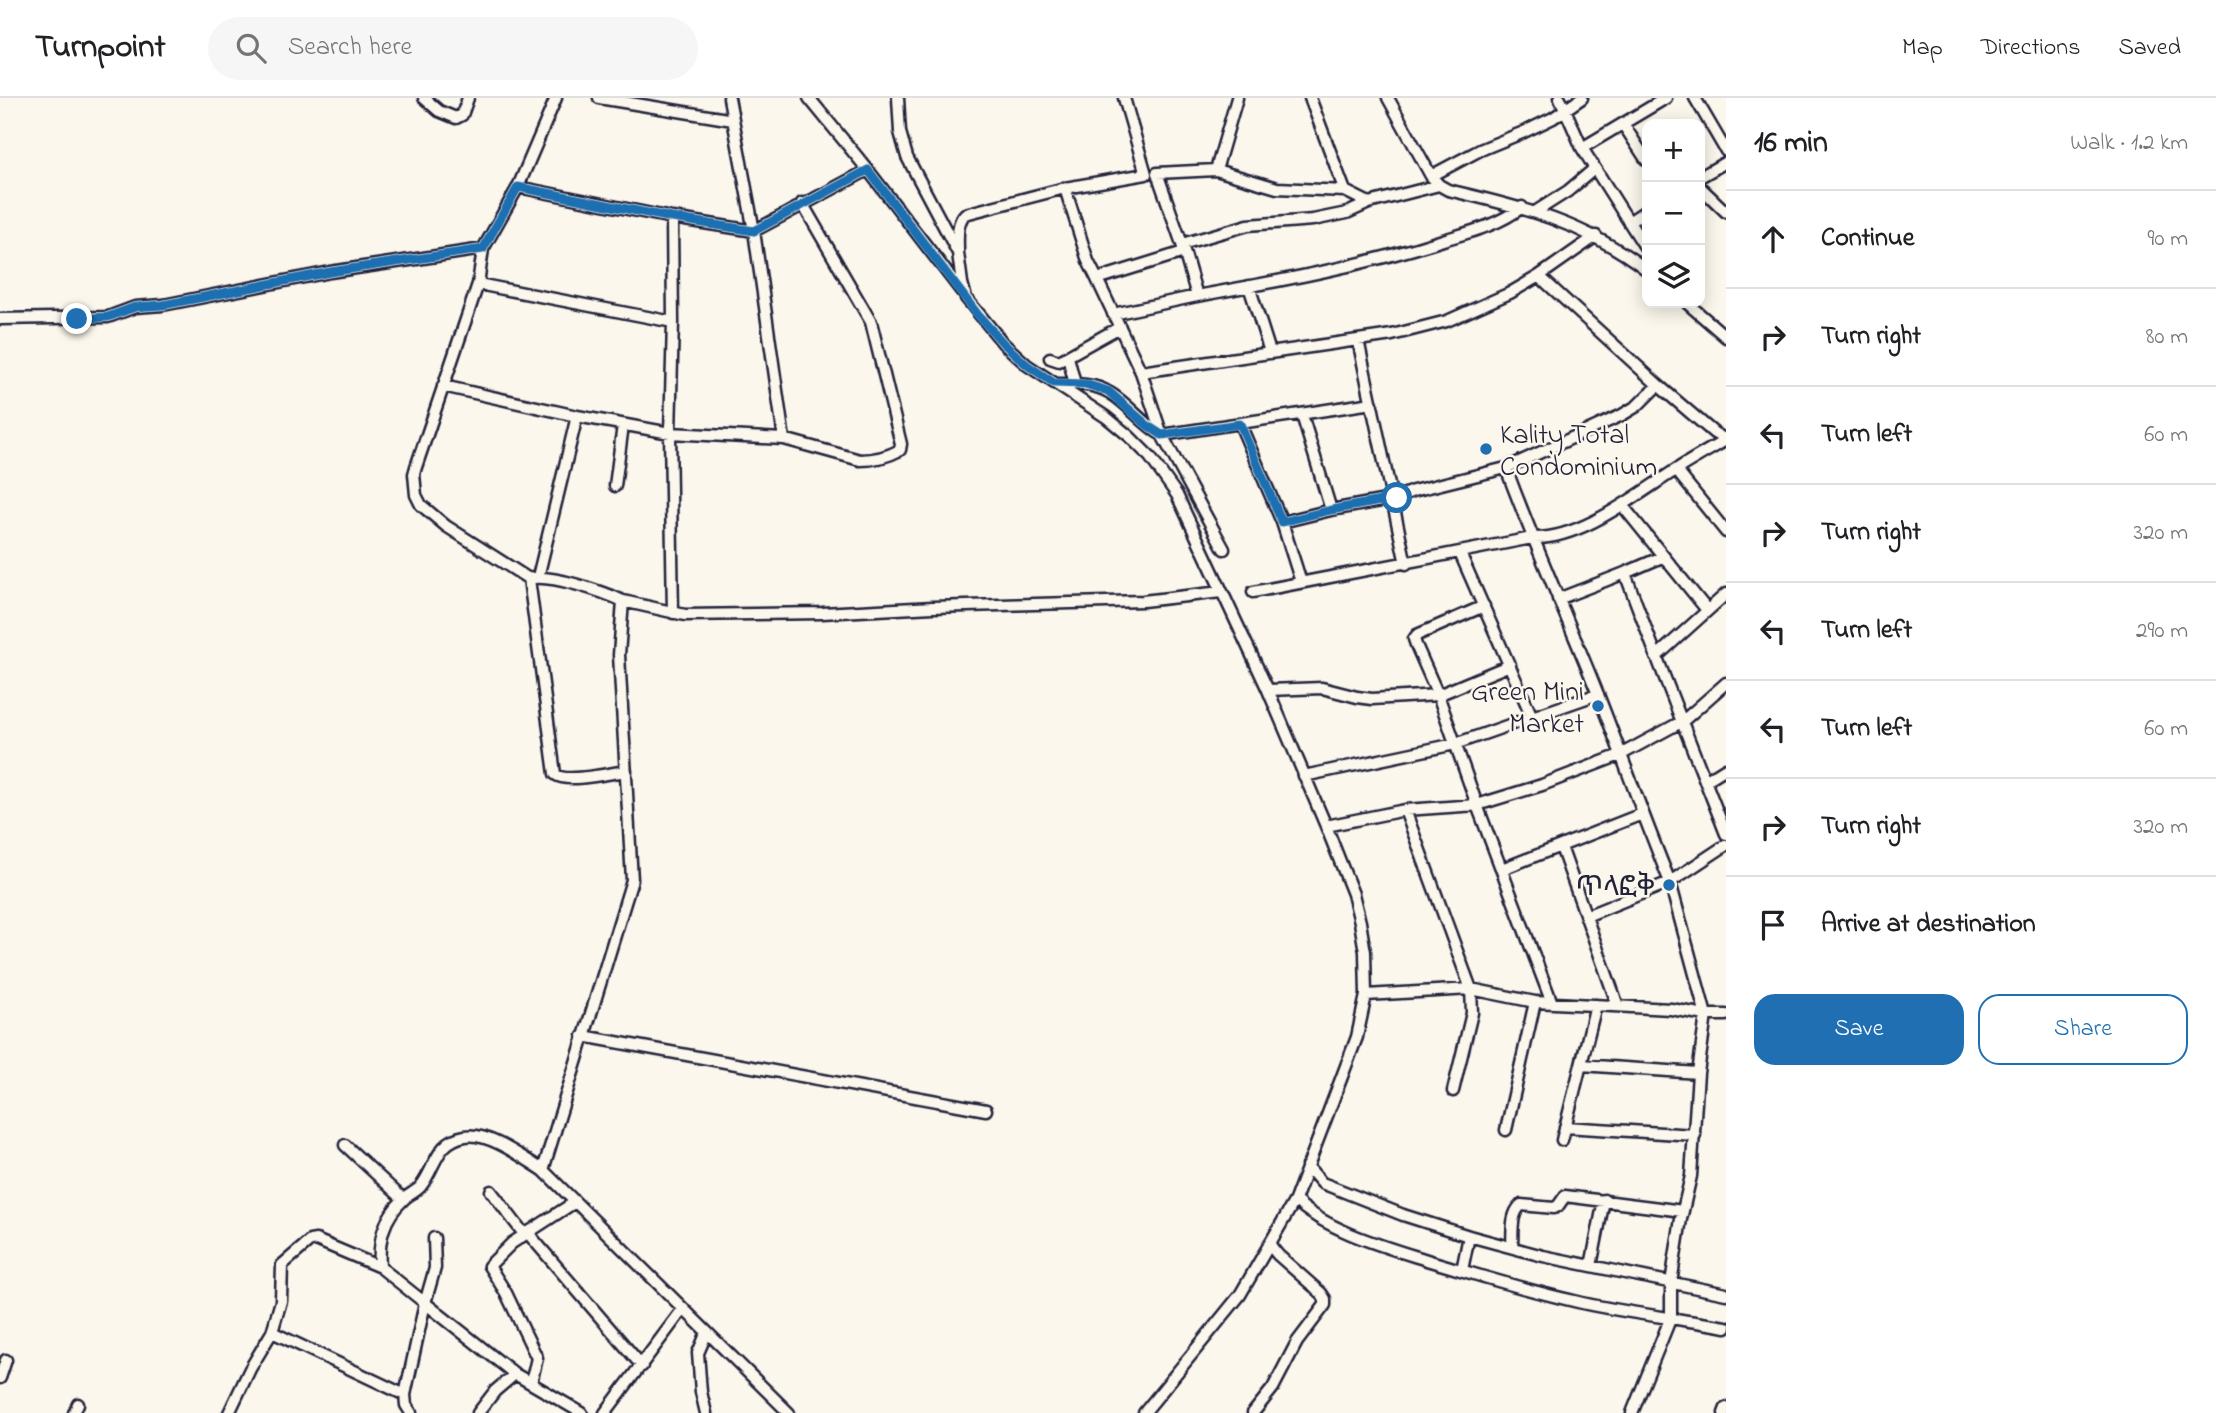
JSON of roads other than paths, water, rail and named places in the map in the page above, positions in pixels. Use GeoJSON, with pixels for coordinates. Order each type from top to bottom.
{"type":"FeatureCollection","features":[{"type":"Feature","properties":{"kind":"street"},"geometry":{"type":"LineString","coordinates":[[424,98],[439,111],[456,118],[462,115],[468,98]]}},
{"type":"Feature","properties":{"kind":"street"},"geometry":{"type":"LineString","coordinates":[[556,98],[518,187],[483,249],[478,284],[415,474],[416,495],[421,505],[446,526],[533,578],[604,592],[623,601],[685,615],[822,613],[1143,601],[1221,592]]}},
{"type":"Feature","properties":{"kind":"street"},"geometry":{"type":"LineString","coordinates":[[599,98],[733,120]]}},
{"type":"Feature","properties":{"kind":"street"},"geometry":{"type":"LineString","coordinates":[[729,98],[754,231],[784,439]]}},
{"type":"Feature","properties":{"kind":"street"},"geometry":{"type":"LineString","coordinates":[[809,98],[1003,343],[1027,365],[1106,417],[1136,443],[1164,475],[1192,525],[1268,690],[1353,894],[1365,952],[1366,995],[1357,1037],[1296,1200],[1240,1295],[1144,1413]]}},
{"type":"Feature","properties":{"kind":"street"},"geometry":{"type":"LineString","coordinates":[[898,98],[900,132],[908,157],[958,253]]}},
{"type":"Feature","properties":{"kind":"street"},"geometry":{"type":"LineString","coordinates":[[1124,98],[1183,248],[1197,296]]}},
{"type":"Feature","properties":{"kind":"street"},"geometry":{"type":"LineString","coordinates":[[1216,170],[1237,98]]}},
{"type":"Feature","properties":{"kind":"street"},"geometry":{"type":"LineString","coordinates":[[1310,98],[1345,191]]}},
{"type":"Feature","properties":{"kind":"street"},"geometry":{"type":"LineString","coordinates":[[1388,98],[1431,176],[1439,185],[1448,190],[1522,207],[1596,236],[1642,267]]}},
{"type":"Feature","properties":{"kind":"street"},"geometry":{"type":"LineString","coordinates":[[1560,98],[1582,148],[1644,245]]}},
{"type":"Feature","properties":{"kind":"street"},"geometry":{"type":"LineString","coordinates":[[1431,176],[1480,150],[1553,118],[1582,98]]}},
{"type":"Feature","properties":{"kind":"street"},"geometry":{"type":"LineString","coordinates":[[1582,148],[1666,98]]}},
{"type":"Feature","properties":{"kind":"street"},"geometry":{"type":"LineString","coordinates":[[1695,98],[1726,151]]}},
{"type":"Feature","properties":{"kind":"street"},"geometry":{"type":"LineString","coordinates":[[1623,124],[1642,153]]}},
{"type":"Feature","properties":{"kind":"street"},"geometry":{"type":"LineString","coordinates":[[1705,174],[1726,162]]}},
{"type":"Feature","properties":{"kind":"street"},"geometry":{"type":"LineString","coordinates":[[1535,212],[1568,191],[1594,169]]}},
{"type":"Feature","properties":{"kind":"street"},"geometry":{"type":"LineString","coordinates":[[518,187],[672,218],[754,231],[868,170]]}},
{"type":"Feature","properties":{"kind":"street"},"geometry":{"type":"LineString","coordinates":[[966,298],[958,253],[961,218],[965,214],[1065,188],[1152,174],[1216,170],[1277,188],[1345,191],[1369,202]]}},
{"type":"Feature","properties":{"kind":"street"},"geometry":{"type":"LineString","coordinates":[[1097,279],[1248,225],[1313,220],[1347,213],[1369,202],[1439,185]]}},
{"type":"Feature","properties":{"kind":"street"},"geometry":{"type":"LineString","coordinates":[[1065,188],[1088,261],[1141,372],[1162,435],[1224,549]]}},
{"type":"Feature","properties":{"kind":"street"},"geometry":{"type":"LineString","coordinates":[[1705,192],[1726,212]]}},
{"type":"Feature","properties":{"kind":"street"},"geometry":{"type":"LineString","coordinates":[[443,386],[670,433],[784,439],[860,460],[871,460],[900,450],[901,444],[871,322],[802,204]]}},
{"type":"Feature","properties":{"kind":"street"},"geometry":{"type":"LineString","coordinates":[[1113,314],[1312,275],[1398,255],[1499,221],[1522,207]]}},
{"type":"Feature","properties":{"kind":"street"},"geometry":{"type":"LineString","coordinates":[[1629,222],[1642,213]]}},
{"type":"Feature","properties":{"kind":"street"},"geometry":{"type":"LineString","coordinates":[[672,218],[670,433],[673,613]]}},
{"type":"Feature","properties":{"kind":"street"},"geometry":{"type":"LineString","coordinates":[[1141,372],[1392,335],[1447,321],[1480,308],[1539,276],[1596,236]]}},
{"type":"Feature","properties":{"kind":"street"},"geometry":{"type":"LineString","coordinates":[[0,319],[108,317],[135,307],[163,305],[330,272],[483,249]]}},
{"type":"Feature","properties":{"kind":"street"},"geometry":{"type":"LineString","coordinates":[[1253,592],[1532,538],[1554,537],[1587,524],[1622,505],[1726,440],[1714,433],[1658,385],[1539,276]]}},
{"type":"Feature","properties":{"kind":"street"},"geometry":{"type":"LineString","coordinates":[[478,284],[673,323]]}},
{"type":"Feature","properties":{"kind":"street"},"geometry":{"type":"LineString","coordinates":[[1249,286],[1269,352]]}},
{"type":"Feature","properties":{"kind":"street"},"geometry":{"type":"LineString","coordinates":[[1693,308],[1726,337]]}},
{"type":"Feature","properties":{"kind":"street"},"geometry":{"type":"LineString","coordinates":[[1050,358],[1059,361],[1120,327]]}},
{"type":"Feature","properties":{"kind":"street"},"geometry":{"type":"LineString","coordinates":[[1358,340],[1406,564]]}},
{"type":"Feature","properties":{"kind":"street"},"geometry":{"type":"LineString","coordinates":[[1068,357],[1075,384]]}},
{"type":"Feature","properties":{"kind":"street"},"geometry":{"type":"LineString","coordinates":[[1054,383],[1098,387],[1108,391],[1162,435],[1373,403]]}},
{"type":"Feature","properties":{"kind":"street"},"geometry":{"type":"LineString","coordinates":[[1282,522],[1506,468],[1622,415],[1637,406],[1658,385]]}},
{"type":"Feature","properties":{"kind":"street"},"geometry":{"type":"LineString","coordinates":[[1302,415],[1331,510]]}},
{"type":"Feature","properties":{"kind":"street"},"geometry":{"type":"LineString","coordinates":[[578,416],[533,578],[555,774],[561,779],[574,779],[626,771]]}},
{"type":"Feature","properties":{"kind":"street"},"geometry":{"type":"LineString","coordinates":[[1240,424],[1282,522],[1301,582]]}},
{"type":"Feature","properties":{"kind":"street"},"geometry":{"type":"LineString","coordinates":[[615,486],[623,425]]}},
{"type":"Feature","properties":{"kind":"street"},"geometry":{"type":"LineString","coordinates":[[1506,468],[1532,538],[1598,694],[1670,882],[1706,1015],[1698,1073],[1691,1176],[1671,1283],[1671,1317],[1632,1413]]}},
{"type":"Feature","properties":{"kind":"street"},"geometry":{"type":"LineString","coordinates":[[1676,470],[1726,532]]}},
{"type":"Feature","properties":{"kind":"street"},"geometry":{"type":"LineString","coordinates":[[1622,505],[1707,610]]}},
{"type":"Feature","properties":{"kind":"street"},"geometry":{"type":"LineString","coordinates":[[1460,553],[1532,717]]}},
{"type":"Feature","properties":{"kind":"street"},"geometry":{"type":"LineString","coordinates":[[1558,599],[1662,557]]}},
{"type":"Feature","properties":{"kind":"street"},"geometry":{"type":"LineString","coordinates":[[1625,573],[1726,834]]}},
{"type":"Feature","properties":{"kind":"street"},"geometry":{"type":"LineString","coordinates":[[1656,657],[1726,594]]}},
{"type":"Feature","properties":{"kind":"street"},"geometry":{"type":"LineString","coordinates":[[543,1170],[583,1036],[630,894],[632,880],[618,638],[623,601]]}},
{"type":"Feature","properties":{"kind":"street"},"geometry":{"type":"LineString","coordinates":[[1484,606],[1417,635],[1414,639],[1438,695],[1552,1003]]}},
{"type":"Feature","properties":{"kind":"street"},"geometry":{"type":"LineString","coordinates":[[1268,690],[1322,688],[1373,699],[1438,695],[1510,665]]}},
{"type":"Feature","properties":{"kind":"street"},"geometry":{"type":"LineString","coordinates":[[1326,825],[1405,810],[1477,805],[1542,785],[1620,755],[1683,720],[1726,683]]}},
{"type":"Feature","properties":{"kind":"street"},"geometry":{"type":"LineString","coordinates":[[1304,776],[1455,744],[1598,694]]}},
{"type":"Feature","properties":{"kind":"street"},"geometry":{"type":"LineString","coordinates":[[1705,781],[1726,768]]}},
{"type":"Feature","properties":{"kind":"street"},"geometry":{"type":"LineString","coordinates":[[1405,810],[1471,989],[1472,1013],[1453,1091]]}},
{"type":"Feature","properties":{"kind":"street"},"geometry":{"type":"LineString","coordinates":[[1502,869],[1642,814]]}},
{"type":"Feature","properties":{"kind":"street"},"geometry":{"type":"LineString","coordinates":[[1586,916],[1670,882],[1726,845]]}},
{"type":"Feature","properties":{"kind":"street"},"geometry":{"type":"LineString","coordinates":[[1561,847],[1618,1006]]}},
{"type":"Feature","properties":{"kind":"street"},"geometry":{"type":"LineString","coordinates":[[1366,995],[1471,989],[1535,1002],[1671,1009],[1706,1015],[1726,1015]]}},
{"type":"Feature","properties":{"kind":"street"},"geometry":{"type":"LineString","coordinates":[[1506,1130],[1535,1002]]}},
{"type":"Feature","properties":{"kind":"street"},"geometry":{"type":"LineString","coordinates":[[1562,1140],[1596,1005]]}},
{"type":"Feature","properties":{"kind":"street"},"geometry":{"type":"LineString","coordinates":[[583,1036],[986,1110]]}},
{"type":"Feature","properties":{"kind":"street"},"geometry":{"type":"LineString","coordinates":[[1581,1065],[1698,1073]]}},
{"type":"Feature","properties":{"kind":"street"},"geometry":{"type":"LineString","coordinates":[[1565,1127],[1695,1135]]}},
{"type":"Feature","properties":{"kind":"street"},"geometry":{"type":"LineString","coordinates":[[380,1268],[380,1238],[389,1217],[404,1199],[422,1185],[440,1149],[467,1135],[492,1140],[543,1170],[785,1412]]}},
{"type":"Feature","properties":{"kind":"street"},"geometry":{"type":"LineString","coordinates":[[345,1144],[404,1199]]}},
{"type":"Feature","properties":{"kind":"street"},"geometry":{"type":"LineString","coordinates":[[1307,1166],[1322,1184],[1469,1236],[1591,1266],[1726,1294]]}},
{"type":"Feature","properties":{"kind":"street"},"geometry":{"type":"LineString","coordinates":[[491,1191],[642,1366]]}},
{"type":"Feature","properties":{"kind":"street"},"geometry":{"type":"LineString","coordinates":[[1512,1247],[1514,1214],[1521,1205],[1554,1208],[1565,1196],[1683,1211]]}},
{"type":"Feature","properties":{"kind":"street"},"geometry":{"type":"LineString","coordinates":[[1296,1200],[1308,1213],[1394,1250],[1574,1302],[1726,1327]]}},
{"type":"Feature","properties":{"kind":"street"},"geometry":{"type":"LineString","coordinates":[[1591,1266],[1604,1200]]}},
{"type":"Feature","properties":{"kind":"street"},"geometry":{"type":"LineString","coordinates":[[531,1383],[537,1358],[506,1293],[489,1266],[502,1251],[526,1233],[575,1202]]}},
{"type":"Feature","properties":{"kind":"street"},"geometry":{"type":"LineString","coordinates":[[1462,1270],[1469,1236]]}},
{"type":"Feature","properties":{"kind":"street"},"geometry":{"type":"LineString","coordinates":[[272,1332],[406,1406],[425,1303],[435,1268],[434,1238]]}},
{"type":"Feature","properties":{"kind":"street"},"geometry":{"type":"LineString","coordinates":[[229,1413],[272,1332],[281,1301],[282,1265],[310,1241],[316,1240],[380,1268],[515,1374],[582,1413]]}},
{"type":"Feature","properties":{"kind":"street"},"geometry":{"type":"LineString","coordinates":[[1253,1413],[1273,1388],[1297,1342],[1325,1305],[1321,1293],[1269,1244]]}},
{"type":"Feature","properties":{"kind":"street"},"geometry":{"type":"LineString","coordinates":[[605,1413],[684,1309]]}},
{"type":"Feature","properties":{"kind":"street"},"geometry":{"type":"LineString","coordinates":[[706,1332],[698,1353],[701,1392],[706,1413]]}},
{"type":"Feature","properties":{"kind":"street"},"geometry":{"type":"LineString","coordinates":[[0,1378],[6,1360]]}},
{"type":"Feature","properties":{"kind":"street"},"geometry":{"type":"LineString","coordinates":[[478,1413],[495,1391],[515,1374]]}},
{"type":"Feature","properties":{"kind":"street"},"geometry":{"type":"LineString","coordinates":[[1724,1413],[1726,1408]]}},
{"type":"Feature","properties":{"kind":"place","name":"Kality Total Condominium"},"geometry":{"type":"Point","coordinates":[1486,449]}},
{"type":"Feature","properties":{"kind":"place","name":"Green Mini Market"},"geometry":{"type":"Point","coordinates":[1598,706]}},
{"type":"Feature","properties":{"kind":"place","name":"ጥላፎቅ"},"geometry":{"type":"Point","coordinates":[1669,885]}}]}
